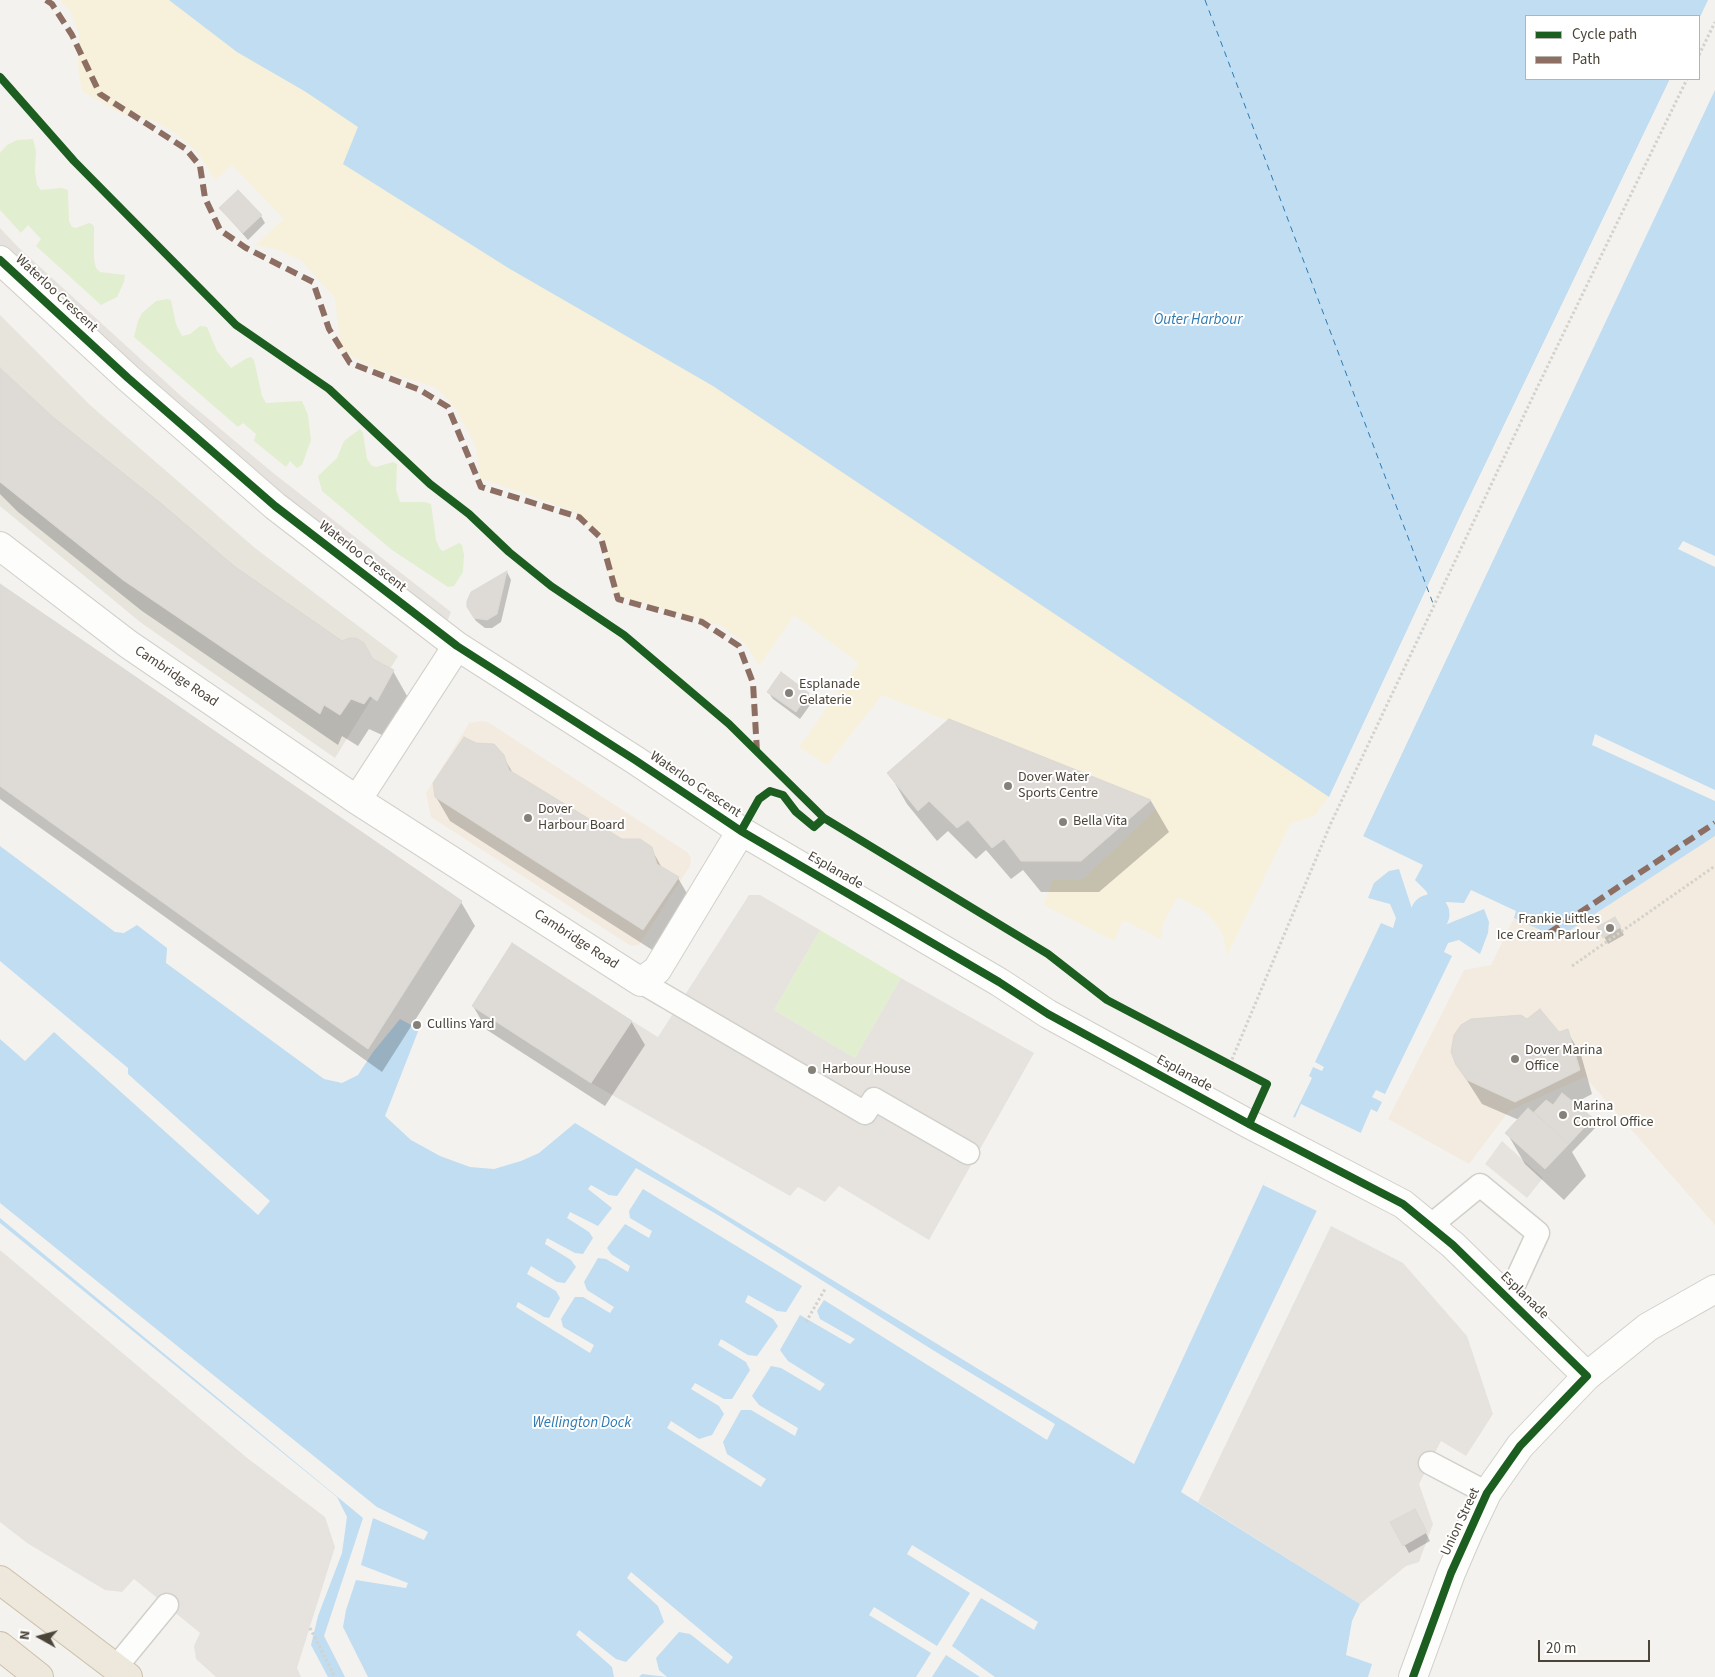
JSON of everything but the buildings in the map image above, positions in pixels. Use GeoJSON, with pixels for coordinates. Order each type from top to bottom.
{"type":"FeatureCollection","features":[{"type":"Feature","properties":{"kind":"highway"},"geometry":{"type":"LineString","coordinates":[[0,1580],[122,1672]]}},
{"type":"Feature","properties":{"kind":"highway"},"geometry":{"type":"LineString","coordinates":[[0,1646],[39,1677]]}},
{"type":"Feature","properties":{"kind":"street","name":"Waterloo Crescent"},"geometry":{"type":"LineString","coordinates":[[0,260],[128,378],[275,506],[457,646],[742,831]]}},
{"type":"Feature","properties":{"kind":"street","name":"Cambridge Road"},"geometry":{"type":"LineString","coordinates":[[0,546],[128,644],[357,800],[641,982]]}},
{"type":"Feature","properties":{"kind":"street"},"geometry":{"type":"LineString","coordinates":[[357,800],[457,646]]}},
{"type":"Feature","properties":{"kind":"street"},"geometry":{"type":"LineString","coordinates":[[641,982],[657,970],[742,831]]}},
{"type":"Feature","properties":{"kind":"street","name":"Esplanade"},"geometry":{"type":"LineString","coordinates":[[742,831],[999,982],[1048,1014],[1248,1124],[1403,1204],[1453,1245],[1587,1376]]}},
{"type":"Feature","properties":{"kind":"street","name":"Union Street"},"geometry":{"type":"LineString","coordinates":[[1413,1677],[1451,1573],[1487,1493],[1520,1446],[1587,1376],[1648,1327],[1715,1289]]}},
{"type":"Feature","properties":{"kind":"lane"},"geometry":{"type":"LineString","coordinates":[[641,982],[865,1113],[874,1099],[968,1153]]}},
{"type":"Feature","properties":{"kind":"lane"},"geometry":{"type":"LineString","coordinates":[[1430,1226],[1480,1185],[1538,1233],[1508,1298]]}},
{"type":"Feature","properties":{"kind":"lane"},"geometry":{"type":"LineString","coordinates":[[1430,1463],[1487,1493]]}},
{"type":"Feature","properties":{"kind":"lane"},"geometry":{"type":"LineString","coordinates":[[122,1672],[167,1605]]}},
{"type":"Feature","properties":{"kind":"path"},"geometry":{"type":"LineString","coordinates":[[1700,53],[1715,22]]}},
{"type":"Feature","properties":{"kind":"path"},"geometry":{"type":"LineString","coordinates":[[1221,1059],[1233,1066],[1335,814],[1536,390],[1687,80]]}},
{"type":"Feature","properties":{"kind":"path"},"geometry":{"type":"LineString","coordinates":[[1572,966],[1715,866]]}},
{"type":"Feature","properties":{"kind":"path"},"geometry":{"type":"LineString","coordinates":[[806,1322],[825,1289]]}},
{"type":"Feature","properties":{"kind":"path"},"geometry":{"type":"LineString","coordinates":[[310,1628],[335,1677]]}},
{"type":"Feature","properties":{"kind":"shaded area"},"geometry":{"type":"Polygon","coordinates":[[[0,228],[17,246],[181,396],[272,472],[451,612],[446,624],[280,495],[167,402],[0,246],[0,228]]]}},
{"type":"Feature","properties":{"kind":"shaded area"},"geometry":{"type":"Polygon","coordinates":[[[0,315],[90,405],[255,548],[398,656],[335,758],[140,622],[0,506],[0,315]]]}},
{"type":"Feature","properties":{"kind":"shaded area"},"geometry":{"type":"Polygon","coordinates":[[[488,722],[687,852],[691,858],[690,866],[639,945],[631,946],[431,817],[426,793],[469,723],[488,722]]]}},
{"type":"Feature","properties":{"kind":"shaded area"},"geometry":{"type":"Polygon","coordinates":[[[1715,836],[1715,1225],[1585,1077],[1509,1111],[1469,1164],[1388,1119],[1464,970],[1491,965],[1514,918],[1558,938],[1715,836]]]}},
{"type":"Feature","properties":{"kind":"shaded area","name":"Harbour House"},"geometry":{"type":"Polygon","coordinates":[[[749,895],[760,895],[820,930],[774,1010],[855,1058],[901,978],[1034,1053],[929,1240],[839,1186],[825,1202],[798,1187],[790,1196],[591,1083],[632,1021],[658,1037],[749,895]]]}},
{"type":"Feature","properties":{"kind":"shaded area"},"geometry":{"type":"Polygon","coordinates":[[[1502,1141],[1543,1178],[1527,1198],[1485,1164],[1502,1141]]]}},
{"type":"Feature","properties":{"kind":"shaded area"},"geometry":{"type":"Polygon","coordinates":[[[1331,1226],[1403,1263],[1467,1336],[1493,1414],[1466,1456],[1441,1441],[1419,1484],[1433,1524],[1419,1562],[1406,1566],[1360,1604],[1198,1502],[1331,1226]]]}},
{"type":"Feature","properties":{"kind":"shaded area"},"geometry":{"type":"Polygon","coordinates":[[[0,1250],[246,1457],[325,1517],[335,1547],[297,1668],[301,1677],[216,1677],[196,1659],[194,1646],[200,1633],[134,1579],[122,1592],[105,1590],[27,1543],[0,1522],[0,1250]]]}},
{"type":"Feature","properties":{"kind":"green space"},"geometry":{"type":"Polygon","coordinates":[[[33,139],[36,151],[35,172],[37,185],[41,190],[62,188],[68,190],[69,221],[72,227],[76,228],[89,223],[94,227],[94,259],[96,268],[100,272],[125,275],[117,297],[101,305],[36,246],[41,239],[28,225],[21,233],[0,210],[0,153],[7,145],[17,140],[33,139]]]}},
{"type":"Feature","properties":{"kind":"green space"},"geometry":{"type":"Polygon","coordinates":[[[171,300],[176,324],[182,336],[190,334],[200,326],[207,327],[217,351],[231,368],[247,358],[251,357],[254,360],[262,396],[266,403],[302,401],[308,415],[311,440],[302,465],[297,468],[290,461],[286,467],[254,441],[256,434],[243,423],[238,427],[134,337],[142,313],[156,301],[171,300]]]}},
{"type":"Feature","properties":{"kind":"green space"},"geometry":{"type":"Polygon","coordinates":[[[360,429],[363,433],[367,459],[372,466],[376,467],[393,462],[397,464],[396,490],[400,502],[424,502],[431,504],[436,540],[440,549],[443,551],[459,543],[462,545],[464,555],[463,572],[454,586],[448,587],[392,550],[322,491],[318,476],[337,458],[344,441],[360,429]]]}},
{"type":"Feature","properties":{"kind":"green space"},"geometry":{"type":"Polygon","coordinates":[[[820,930],[901,978],[855,1058],[774,1010],[820,930]]]}},
{"type":"Feature","properties":{"kind":"sand"},"geometry":{"type":"Polygon","coordinates":[[[60,0],[604,0],[1329,797],[1314,816],[1290,824],[1227,955],[1223,934],[1214,921],[1203,910],[1178,897],[1163,923],[1161,939],[1123,920],[1114,941],[1044,905],[1052,880],[1083,879],[1156,809],[1151,800],[882,695],[827,765],[799,747],[859,663],[794,615],[759,666],[745,643],[720,625],[615,595],[601,538],[573,511],[480,478],[476,446],[454,406],[435,387],[375,369],[341,350],[335,298],[301,260],[276,249],[255,245],[284,219],[232,165],[215,180],[198,153],[177,134],[152,120],[120,113],[82,91],[78,67],[79,34],[71,12],[60,0]]]}},
{"type":"Feature","properties":{"kind":"water","name":"Outer Harbour"},"geometry":{"type":"Polygon","coordinates":[[[169,0],[1708,0],[1700,17],[1700,15],[1525,15],[1525,80],[1670,80],[1460,517],[1329,797],[713,386],[510,269],[343,164],[358,127],[306,92],[237,52],[169,0]]]}},
{"type":"Feature","properties":{"kind":"water"},"geometry":{"type":"Polygon","coordinates":[[[1715,90],[1715,836],[1558,938],[1514,918],[1516,911],[1471,890],[1464,903],[1446,902],[1430,914],[1427,892],[1415,880],[1423,865],[1363,836],[1715,90]]]}},
{"type":"Feature","properties":{"kind":"water","name":"Wellington Dock"},"geometry":{"type":"Polygon","coordinates":[[[0,846],[115,932],[124,933],[137,925],[167,948],[166,963],[324,1079],[342,1083],[358,1075],[373,1052],[400,1019],[419,1029],[385,1116],[411,1140],[440,1156],[470,1167],[494,1169],[521,1161],[539,1153],[575,1123],[1134,1464],[1263,1185],[1299,1119],[1293,1117],[1312,1078],[1309,1076],[1313,1067],[1322,1071],[1324,1067],[1315,1062],[1381,923],[1393,928],[1396,918],[1390,904],[1368,898],[1374,883],[1389,871],[1399,869],[1413,912],[1440,927],[1484,909],[1489,922],[1488,933],[1480,954],[1459,940],[1448,943],[1444,952],[1452,956],[1385,1094],[1376,1090],[1372,1097],[1382,1102],[1377,1112],[1371,1109],[1356,1144],[1350,1142],[1181,1492],[1360,1604],[1352,1621],[1346,1655],[1372,1664],[1368,1677],[328,1677],[311,1645],[318,1616],[342,1553],[347,1517],[337,1497],[0,1223],[0,1039],[25,1061],[54,1032],[258,1215],[270,1201],[128,1074],[128,1068],[0,961],[0,846]]]}},
{"type":"Feature","properties":{"kind":"pier"},"geometry":{"type":"Polygon","coordinates":[[[1670,80],[1673,80],[1462,519],[1332,798],[1328,800],[1460,517],[1670,80]]]}},
{"type":"Feature","properties":{"kind":"pier"},"geometry":{"type":"Polygon","coordinates":[[[1715,87],[1363,836],[1361,835],[1715,87]]]}},
{"type":"Feature","properties":{"kind":"pier"},"geometry":{"type":"Polygon","coordinates":[[[1683,541],[1715,556],[1715,567],[1678,549],[1683,541]]]}},
{"type":"Feature","properties":{"kind":"pier"},"geometry":{"type":"Polygon","coordinates":[[[1595,734],[1715,790],[1715,801],[1592,745],[1595,734]]]}},
{"type":"Feature","properties":{"kind":"pier"},"geometry":{"type":"Polygon","coordinates":[[[1301,1104],[1363,1134],[1358,1146],[1352,1145],[1319,1212],[1263,1185],[1296,1120],[1294,1120],[1301,1104]]]}},
{"type":"Feature","properties":{"kind":"pier"},"geometry":{"type":"Polygon","coordinates":[[[636,1168],[718,1215],[936,1352],[1055,1424],[1047,1440],[824,1300],[817,1311],[820,1319],[855,1339],[850,1344],[800,1315],[780,1350],[788,1361],[825,1384],[820,1391],[781,1368],[771,1366],[752,1396],[759,1405],[798,1428],[795,1436],[751,1410],[741,1410],[723,1442],[727,1454],[766,1479],[761,1487],[667,1428],[671,1421],[699,1439],[712,1435],[724,1414],[719,1406],[691,1389],[695,1383],[724,1399],[732,1399],[750,1370],[746,1362],[718,1345],[721,1339],[748,1355],[757,1356],[778,1326],[773,1319],[745,1302],[748,1295],[777,1311],[786,1312],[802,1286],[643,1189],[629,1211],[630,1218],[652,1231],[649,1238],[625,1224],[607,1248],[611,1254],[630,1266],[628,1272],[606,1259],[598,1258],[584,1282],[587,1290],[614,1307],[610,1313],[583,1297],[575,1297],[561,1319],[563,1327],[594,1345],[590,1353],[516,1307],[518,1302],[549,1318],[560,1298],[556,1291],[527,1274],[531,1266],[557,1282],[565,1283],[576,1267],[571,1260],[545,1244],[547,1238],[575,1253],[583,1254],[593,1238],[589,1232],[567,1218],[570,1212],[598,1226],[612,1208],[588,1189],[591,1185],[609,1195],[617,1196],[636,1168]]]}},
{"type":"Feature","properties":{"kind":"pier"},"geometry":{"type":"Polygon","coordinates":[[[0,1203],[377,1507],[428,1532],[424,1540],[373,1518],[361,1565],[408,1583],[406,1588],[356,1580],[346,1610],[343,1627],[368,1677],[345,1677],[324,1636],[363,1518],[0,1218],[0,1203]]]}},
{"type":"Feature","properties":{"kind":"pier"},"geometry":{"type":"Polygon","coordinates":[[[912,1545],[1038,1622],[1034,1630],[981,1598],[952,1646],[995,1677],[980,1677],[946,1655],[932,1677],[916,1677],[931,1653],[869,1615],[874,1607],[937,1646],[970,1593],[907,1554],[912,1545]]]}},
{"type":"Feature","properties":{"kind":"pier"},"geometry":{"type":"Polygon","coordinates":[[[631,1572],[733,1657],[728,1664],[690,1634],[679,1632],[656,1658],[659,1670],[667,1677],[642,1674],[639,1677],[614,1677],[612,1667],[576,1635],[579,1630],[616,1659],[626,1662],[664,1622],[658,1606],[627,1578],[631,1572]]]}},
{"type":"Feature","properties":{"kind":"waterway"},"geometry":{"type":"LineString","coordinates":[[1404,966],[1430,914]]}},
{"type":"Feature","properties":{"kind":"ferry route"},"geometry":{"type":"LineString","coordinates":[[1205,0],[1434,606]]}},
{"type":"Feature","properties":{"kind":"marked path"},"geometry":{"type":"LineString","coordinates":[[46,0],[52,4],[72,35],[100,94],[186,149],[200,166],[205,198],[220,230],[246,248],[313,282],[329,329],[350,363],[420,390],[448,407],[481,487],[579,517],[601,538],[618,599],[702,622],[739,646],[753,683],[757,752]]}},
{"type":"Feature","properties":{"kind":"marked path"},"geometry":{"type":"LineString","coordinates":[[1549,933],[1715,823]]}},
{"type":"Feature","properties":{"kind":"cycle path"},"geometry":{"type":"LineString","coordinates":[[0,77],[74,161],[236,325],[329,389],[430,484],[469,514],[509,552],[551,586],[624,635],[729,724],[824,818],[1048,954],[1107,1000],[1267,1084],[1249,1124]]}},
{"type":"Feature","properties":{"kind":"cycle path"},"geometry":{"type":"LineString","coordinates":[[0,260],[128,378],[275,506],[457,646],[635,760],[741,831],[999,982],[1048,1014],[1249,1124],[1403,1204],[1453,1245],[1587,1376],[1520,1446],[1487,1493],[1451,1573],[1413,1677]]}},
{"type":"Feature","properties":{"kind":"cycle path"},"geometry":{"type":"LineString","coordinates":[[741,831],[759,799],[770,791],[783,795],[796,812],[814,827],[824,818]]}},
{"type":"Feature","properties":{"kind":"place","name":"Esplanade Gelaterie"},"geometry":{"type":"Point","coordinates":[789,693]}},
{"type":"Feature","properties":{"kind":"place","name":"Dover Water Sports Centre"},"geometry":{"type":"Point","coordinates":[1008,786]}},
{"type":"Feature","properties":{"kind":"place","name":"Dover Harbour Board"},"geometry":{"type":"Point","coordinates":[528,818]}},
{"type":"Feature","properties":{"kind":"place","name":"Bella Vita"},"geometry":{"type":"Point","coordinates":[1063,822]}},
{"type":"Feature","properties":{"kind":"place","name":"Frankie Littles Ice Cream Parlour"},"geometry":{"type":"Point","coordinates":[1610,928]}},
{"type":"Feature","properties":{"kind":"place","name":"Cullins Yard"},"geometry":{"type":"Point","coordinates":[417,1025]}},
{"type":"Feature","properties":{"kind":"place","name":"Dover Marina Office"},"geometry":{"type":"Point","coordinates":[1515,1059]}},
{"type":"Feature","properties":{"kind":"place","name":"Harbour House"},"geometry":{"type":"Point","coordinates":[812,1070]}},
{"type":"Feature","properties":{"kind":"place","name":"Marina Control Office"},"geometry":{"type":"Point","coordinates":[1563,1115]}}]}
